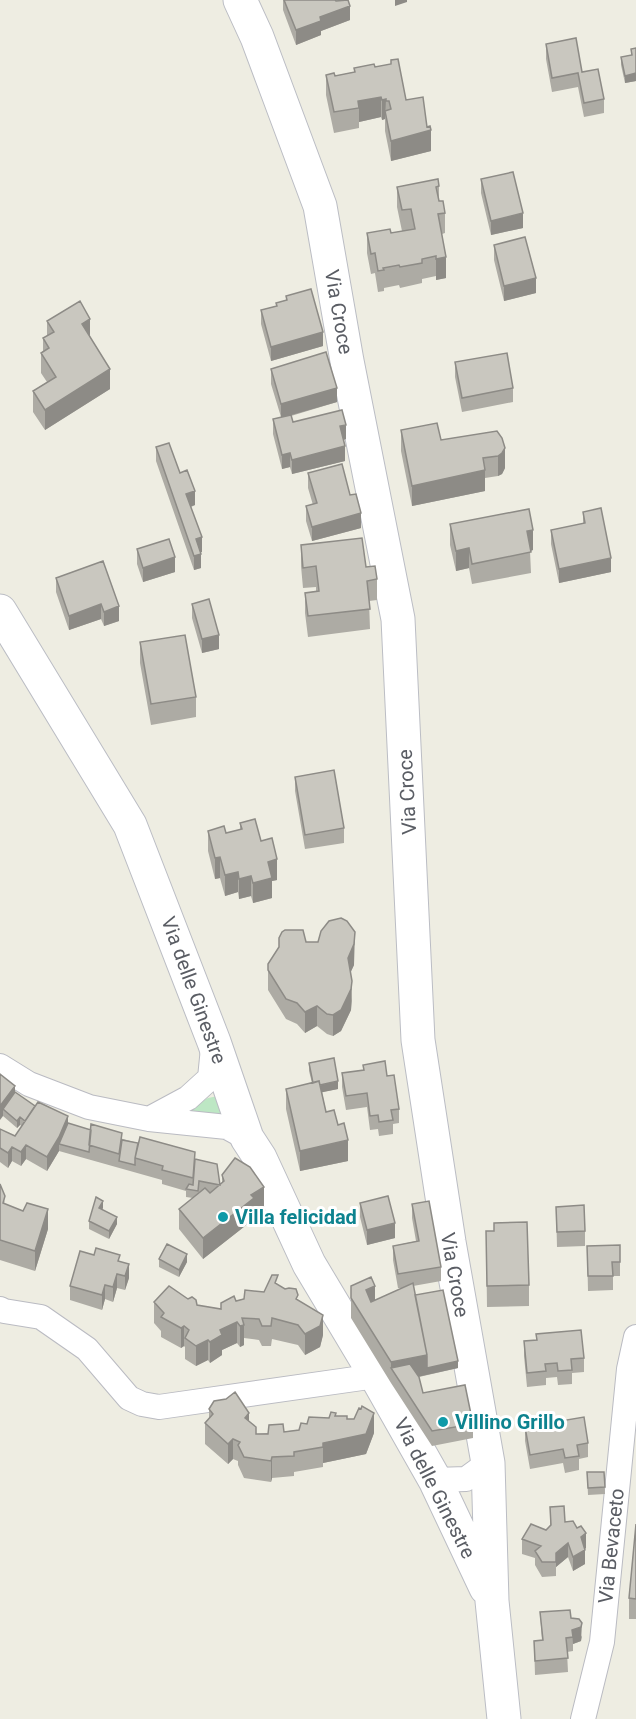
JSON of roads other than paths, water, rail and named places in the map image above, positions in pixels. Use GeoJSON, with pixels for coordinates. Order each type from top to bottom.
{"type":"FeatureCollection","features":[{"type":"Feature","properties":{"kind":"street","name":"Via Croce"},"geometry":{"type":"LineString","coordinates":[[240,0],[257,37],[320,206],[347,361],[398,619],[418,1040],[449,1242],[488,1463],[492,1600],[504,1719]]}},
{"type":"Feature","properties":{"kind":"street","name":"Via delle Ginestre"},"geometry":{"type":"LineString","coordinates":[[0,610],[130,825],[214,1042],[247,1138],[260,1158],[309,1264],[435,1480],[492,1600]]}},
{"type":"Feature","properties":{"kind":"street"},"geometry":{"type":"LineString","coordinates":[[149,1119],[188,1098],[210,1078],[214,1042]]}},
{"type":"Feature","properties":{"kind":"street"},"geometry":{"type":"LineString","coordinates":[[0,1066],[29,1084],[89,1107],[149,1119],[227,1127],[247,1138]]}},
{"type":"Feature","properties":{"kind":"street"},"geometry":{"type":"LineString","coordinates":[[0,1309],[41,1317],[87,1349],[129,1398],[142,1404],[159,1407],[376,1376]]}},
{"type":"Feature","properties":{"kind":"street","name":"Via Bevaceto"},"geometry":{"type":"LineString","coordinates":[[583,1719],[602,1642],[629,1369],[636,1337]]}},
{"type":"Feature","properties":{"kind":"street"},"geometry":{"type":"LineString","coordinates":[[435,1480],[466,1479],[488,1463]]}},
{"type":"Feature","properties":{"kind":"place","name":"Villa felicidad"},"geometry":{"type":"Point","coordinates":[223,1217]}},
{"type":"Feature","properties":{"kind":"place","name":"Villino Grillo"},"geometry":{"type":"Point","coordinates":[443,1422]}}]}
